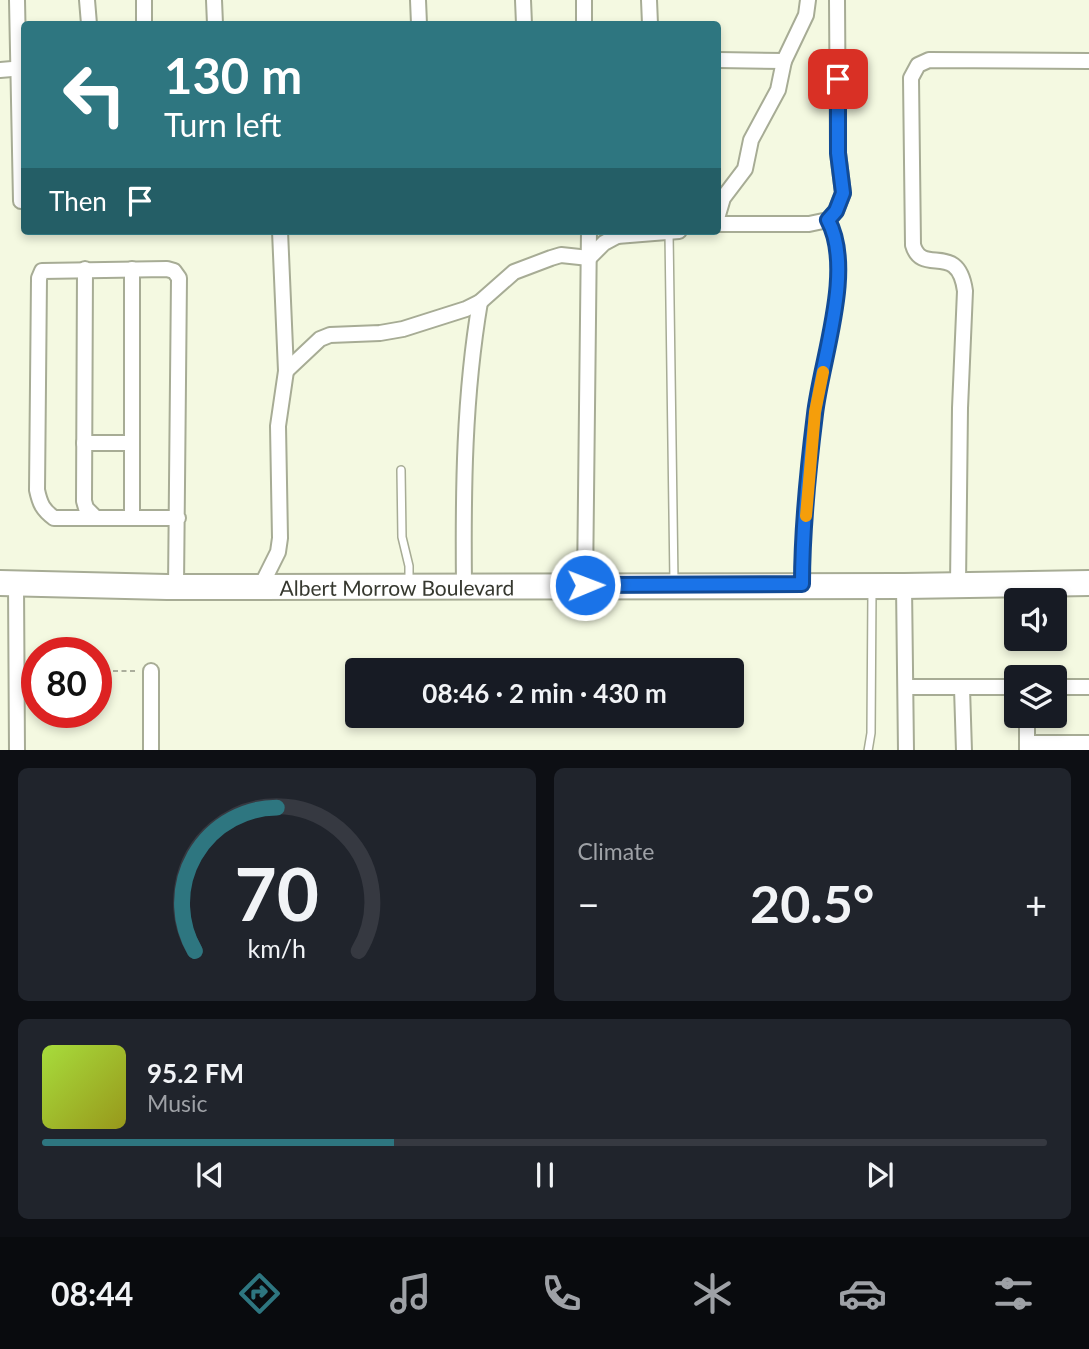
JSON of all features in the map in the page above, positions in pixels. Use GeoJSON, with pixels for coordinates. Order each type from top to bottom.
{"type":"FeatureCollection","features":[{"type":"Feature","properties":{"kind":"highway","name":"Albert Morrow Boulevard"},"geometry":{"type":"LineString","coordinates":[[8,584],[176,587],[674,584],[904,586],[1089,583]]}},
{"type":"Feature","properties":{"kind":"street"},"geometry":{"type":"LineString","coordinates":[[17,0],[21,54]]}},
{"type":"Feature","properties":{"kind":"street"},"geometry":{"type":"LineString","coordinates":[[87,0],[89,21]]}},
{"type":"Feature","properties":{"kind":"street"},"geometry":{"type":"LineString","coordinates":[[144,0],[144,21]]}},
{"type":"Feature","properties":{"kind":"street"},"geometry":{"type":"LineString","coordinates":[[214,0],[215,21]]}},
{"type":"Feature","properties":{"kind":"street"},"geometry":{"type":"LineString","coordinates":[[418,0],[419,21]]}},
{"type":"Feature","properties":{"kind":"street"},"geometry":{"type":"LineString","coordinates":[[523,0],[524,21]]}},
{"type":"Feature","properties":{"kind":"street"},"geometry":{"type":"LineString","coordinates":[[583,21],[584,0]]}},
{"type":"Feature","properties":{"kind":"street"},"geometry":{"type":"LineString","coordinates":[[649,0],[650,21]]}},
{"type":"Feature","properties":{"kind":"street"},"geometry":{"type":"LineString","coordinates":[[721,205],[723,198],[745,169],[751,140],[778,90],[784,61],[806,15],[808,0]]}},
{"type":"Feature","properties":{"kind":"street"},"geometry":{"type":"LineString","coordinates":[[721,224],[809,224],[828,220],[836,211],[843,193],[838,143],[837,0]]}},
{"type":"Feature","properties":{"kind":"street"},"geometry":{"type":"LineString","coordinates":[[721,60],[784,61]]}},
{"type":"Feature","properties":{"kind":"street"},"geometry":{"type":"LineString","coordinates":[[958,584],[960,408],[965,291],[963,279],[955,265],[920,257],[913,245],[911,78],[918,65],[929,60],[1089,61]]}},
{"type":"Feature","properties":{"kind":"street"},"geometry":{"type":"LineString","coordinates":[[0,70],[21,68]]}},
{"type":"Feature","properties":{"kind":"street"},"geometry":{"type":"LineString","coordinates":[[275,235],[281,247]]}},
{"type":"Feature","properties":{"kind":"street"},"geometry":{"type":"LineString","coordinates":[[261,586],[278,552],[278,426],[286,371],[280,235]]}},
{"type":"Feature","properties":{"kind":"street"},"geometry":{"type":"LineString","coordinates":[[585,585],[589,235]]}},
{"type":"Feature","properties":{"kind":"street"},"geometry":{"type":"LineString","coordinates":[[589,258],[613,235]]}},
{"type":"Feature","properties":{"kind":"street"},"geometry":{"type":"LineString","coordinates":[[286,371],[320,339],[330,335],[380,333],[403,329],[480,302],[514,272],[561,255],[589,258]]}},
{"type":"Feature","properties":{"kind":"street"},"geometry":{"type":"LineString","coordinates":[[132,269],[132,518]]}},
{"type":"Feature","properties":{"kind":"street"},"geometry":{"type":"LineString","coordinates":[[176,587],[178,518],[179,278],[174,271],[167,269],[47,270],[40,274],[37,491],[40,504],[44,511],[54,518],[178,518]]}},
{"type":"Feature","properties":{"kind":"street"},"geometry":{"type":"LineString","coordinates":[[85,270],[84,501],[86,508],[95,517]]}},
{"type":"Feature","properties":{"kind":"street"},"geometry":{"type":"LineString","coordinates":[[464,585],[464,437],[473,340],[480,302]]}},
{"type":"Feature","properties":{"kind":"street"},"geometry":{"type":"LineString","coordinates":[[84,443],[131,443]]}},
{"type":"Feature","properties":{"kind":"street"},"geometry":{"type":"LineString","coordinates":[[8,584],[17,750]]}},
{"type":"Feature","properties":{"kind":"street"},"geometry":{"type":"LineString","coordinates":[[904,586],[906,750]]}},
{"type":"Feature","properties":{"kind":"street"},"geometry":{"type":"LineString","coordinates":[[151,671],[151,750]]}},
{"type":"Feature","properties":{"kind":"street"},"geometry":{"type":"LineString","coordinates":[[906,687],[1004,687]]}},
{"type":"Feature","properties":{"kind":"street"},"geometry":{"type":"LineString","coordinates":[[1067,687],[1089,687]]}},
{"type":"Feature","properties":{"kind":"street"},"geometry":{"type":"LineString","coordinates":[[962,688],[964,750]]}},
{"type":"Feature","properties":{"kind":"street"},"geometry":{"type":"LineString","coordinates":[[1027,728],[1027,747],[1089,743]]}},
{"type":"Feature","properties":{"kind":"lane"},"geometry":{"type":"LineString","coordinates":[[802,584],[815,412],[833,328],[837,281],[833,229],[828,220]]}},
{"type":"Feature","properties":{"kind":"lane"},"geometry":{"type":"LineString","coordinates":[[674,235],[674,584]]}},
{"type":"Feature","properties":{"kind":"lane"},"geometry":{"type":"LineString","coordinates":[[401,470],[402,537],[409,566],[409,585]]}},
{"type":"Feature","properties":{"kind":"lane"},"geometry":{"type":"LineString","coordinates":[[869,750],[872,585]]}},
{"type":"Feature","properties":{"kind":"path"},"geometry":{"type":"LineString","coordinates":[[112,671],[151,671]]}},
{"type":"Feature","properties":{"kind":"slow traffic"},"geometry":{"type":"LineString","coordinates":[[806,516],[815,412],[823,372]]}},
{"type":"Feature","properties":{"kind":"route"},"geometry":{"type":"LineString","coordinates":[[585,585],[802,584],[815,412],[833,328],[837,281],[833,229],[828,220],[836,211],[843,193],[838,153],[838,79]]}}]}
